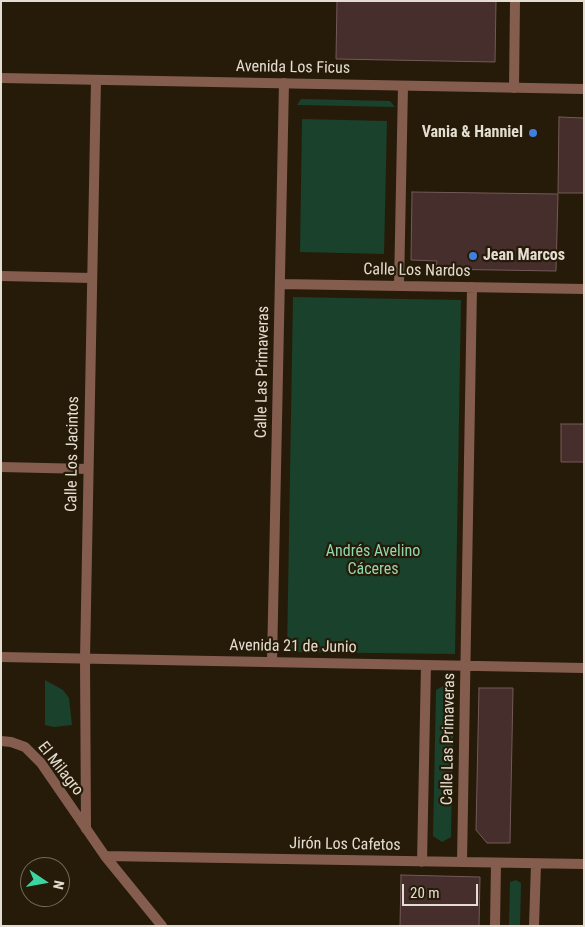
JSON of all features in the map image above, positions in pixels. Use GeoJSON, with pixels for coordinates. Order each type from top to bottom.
{"type":"FeatureCollection","features":[{"type":"Feature","properties":{"kind":"street"},"geometry":{"type":"LineString","coordinates":[[514,88],[515,1]]}},
{"type":"Feature","properties":{"kind":"street","name":"Avenida Los Ficus"},"geometry":{"type":"LineString","coordinates":[[1,78],[584,89]]}},
{"type":"Feature","properties":{"kind":"street","name":"Calle Los Jacintos"},"geometry":{"type":"LineString","coordinates":[[86,829],[84,659],[96,80]]}},
{"type":"Feature","properties":{"kind":"street","name":"Calle Las Primaveras"},"geometry":{"type":"LineString","coordinates":[[272,662],[284,83]]}},
{"type":"Feature","properties":{"kind":"street"},"geometry":{"type":"LineString","coordinates":[[399,286],[403,86]]}},
{"type":"Feature","properties":{"kind":"street"},"geometry":{"type":"LineString","coordinates":[[1,276],[92,278]]}},
{"type":"Feature","properties":{"kind":"street","name":"Calle Los Nardos"},"geometry":{"type":"LineString","coordinates":[[280,284],[584,289]]}},
{"type":"Feature","properties":{"kind":"street","name":"Calle Las Primaveras"},"geometry":{"type":"LineString","coordinates":[[462,862],[472,287]]}},
{"type":"Feature","properties":{"kind":"street"},"geometry":{"type":"LineString","coordinates":[[1,467],[88,469]]}},
{"type":"Feature","properties":{"kind":"street","name":"Avenida 21 de Junio"},"geometry":{"type":"LineString","coordinates":[[1,657],[584,668]]}},
{"type":"Feature","properties":{"kind":"street","name":"Calle Las Primaveras"},"geometry":{"type":"LineString","coordinates":[[422,862],[426,665]]}},
{"type":"Feature","properties":{"kind":"street","name":"El Milagro"},"geometry":{"type":"LineString","coordinates":[[1,741],[25,747],[41,763],[105,856],[162,926]]}},
{"type":"Feature","properties":{"kind":"street","name":"Jirón Los Cafetos"},"geometry":{"type":"LineString","coordinates":[[105,856],[584,864]]}},
{"type":"Feature","properties":{"kind":"street"},"geometry":{"type":"LineString","coordinates":[[495,926],[496,863]]}},
{"type":"Feature","properties":{"kind":"street"},"geometry":{"type":"LineString","coordinates":[[534,926],[536,864]]}},
{"type":"Feature","properties":{"kind":"green space"},"geometry":{"type":"Polygon","coordinates":[[[301,99],[390,101],[395,107],[297,105],[301,99]]]}},
{"type":"Feature","properties":{"kind":"green space"},"geometry":{"type":"Polygon","coordinates":[[[302,119],[387,121],[384,254],[300,252],[302,119]]]}},
{"type":"Feature","properties":{"kind":"green space","name":"Andrés Avelino Cáceres"},"geometry":{"type":"Polygon","coordinates":[[[293,297],[461,300],[455,654],[287,652],[293,297]]]}},
{"type":"Feature","properties":{"kind":"green space"},"geometry":{"type":"Polygon","coordinates":[[[45,680],[63,690],[69,698],[72,725],[54,727],[45,725],[45,680]]]}},
{"type":"Feature","properties":{"kind":"green space"},"geometry":{"type":"Polygon","coordinates":[[[445,685],[454,690],[451,837],[442,842],[433,836],[436,690],[445,685]]]}},
{"type":"Feature","properties":{"kind":"green space"},"geometry":{"type":"Polygon","coordinates":[[[516,880],[521,883],[520,926],[509,926],[510,882],[516,880]]]}},
{"type":"Feature","properties":{"kind":"building"},"geometry":{"type":"Polygon","coordinates":[[[337,1],[496,1],[495,62],[336,59],[337,1]]]}},
{"type":"Feature","properties":{"kind":"building"},"geometry":{"type":"Polygon","coordinates":[[[559,117],[584,118],[584,193],[558,193],[559,117]]]}},
{"type":"Feature","properties":{"kind":"building"},"geometry":{"type":"Polygon","coordinates":[[[412,192],[558,194],[556,271],[436,269],[437,261],[411,260],[412,192]]]}},
{"type":"Feature","properties":{"kind":"building"},"geometry":{"type":"Polygon","coordinates":[[[561,424],[584,424],[584,462],[561,462],[561,424]]]}},
{"type":"Feature","properties":{"kind":"building"},"geometry":{"type":"Polygon","coordinates":[[[479,688],[513,688],[510,843],[487,843],[476,830],[479,688]]]}},
{"type":"Feature","properties":{"kind":"building"},"geometry":{"type":"Polygon","coordinates":[[[401,875],[480,877],[479,926],[400,926],[401,875]]]}},
{"type":"Feature","properties":{"kind":"place","name":"Vania & Hanniel"},"geometry":{"type":"Point","coordinates":[533,133]}},
{"type":"Feature","properties":{"kind":"place","name":"Jean Marcos"},"geometry":{"type":"Point","coordinates":[473,256]}}]}
